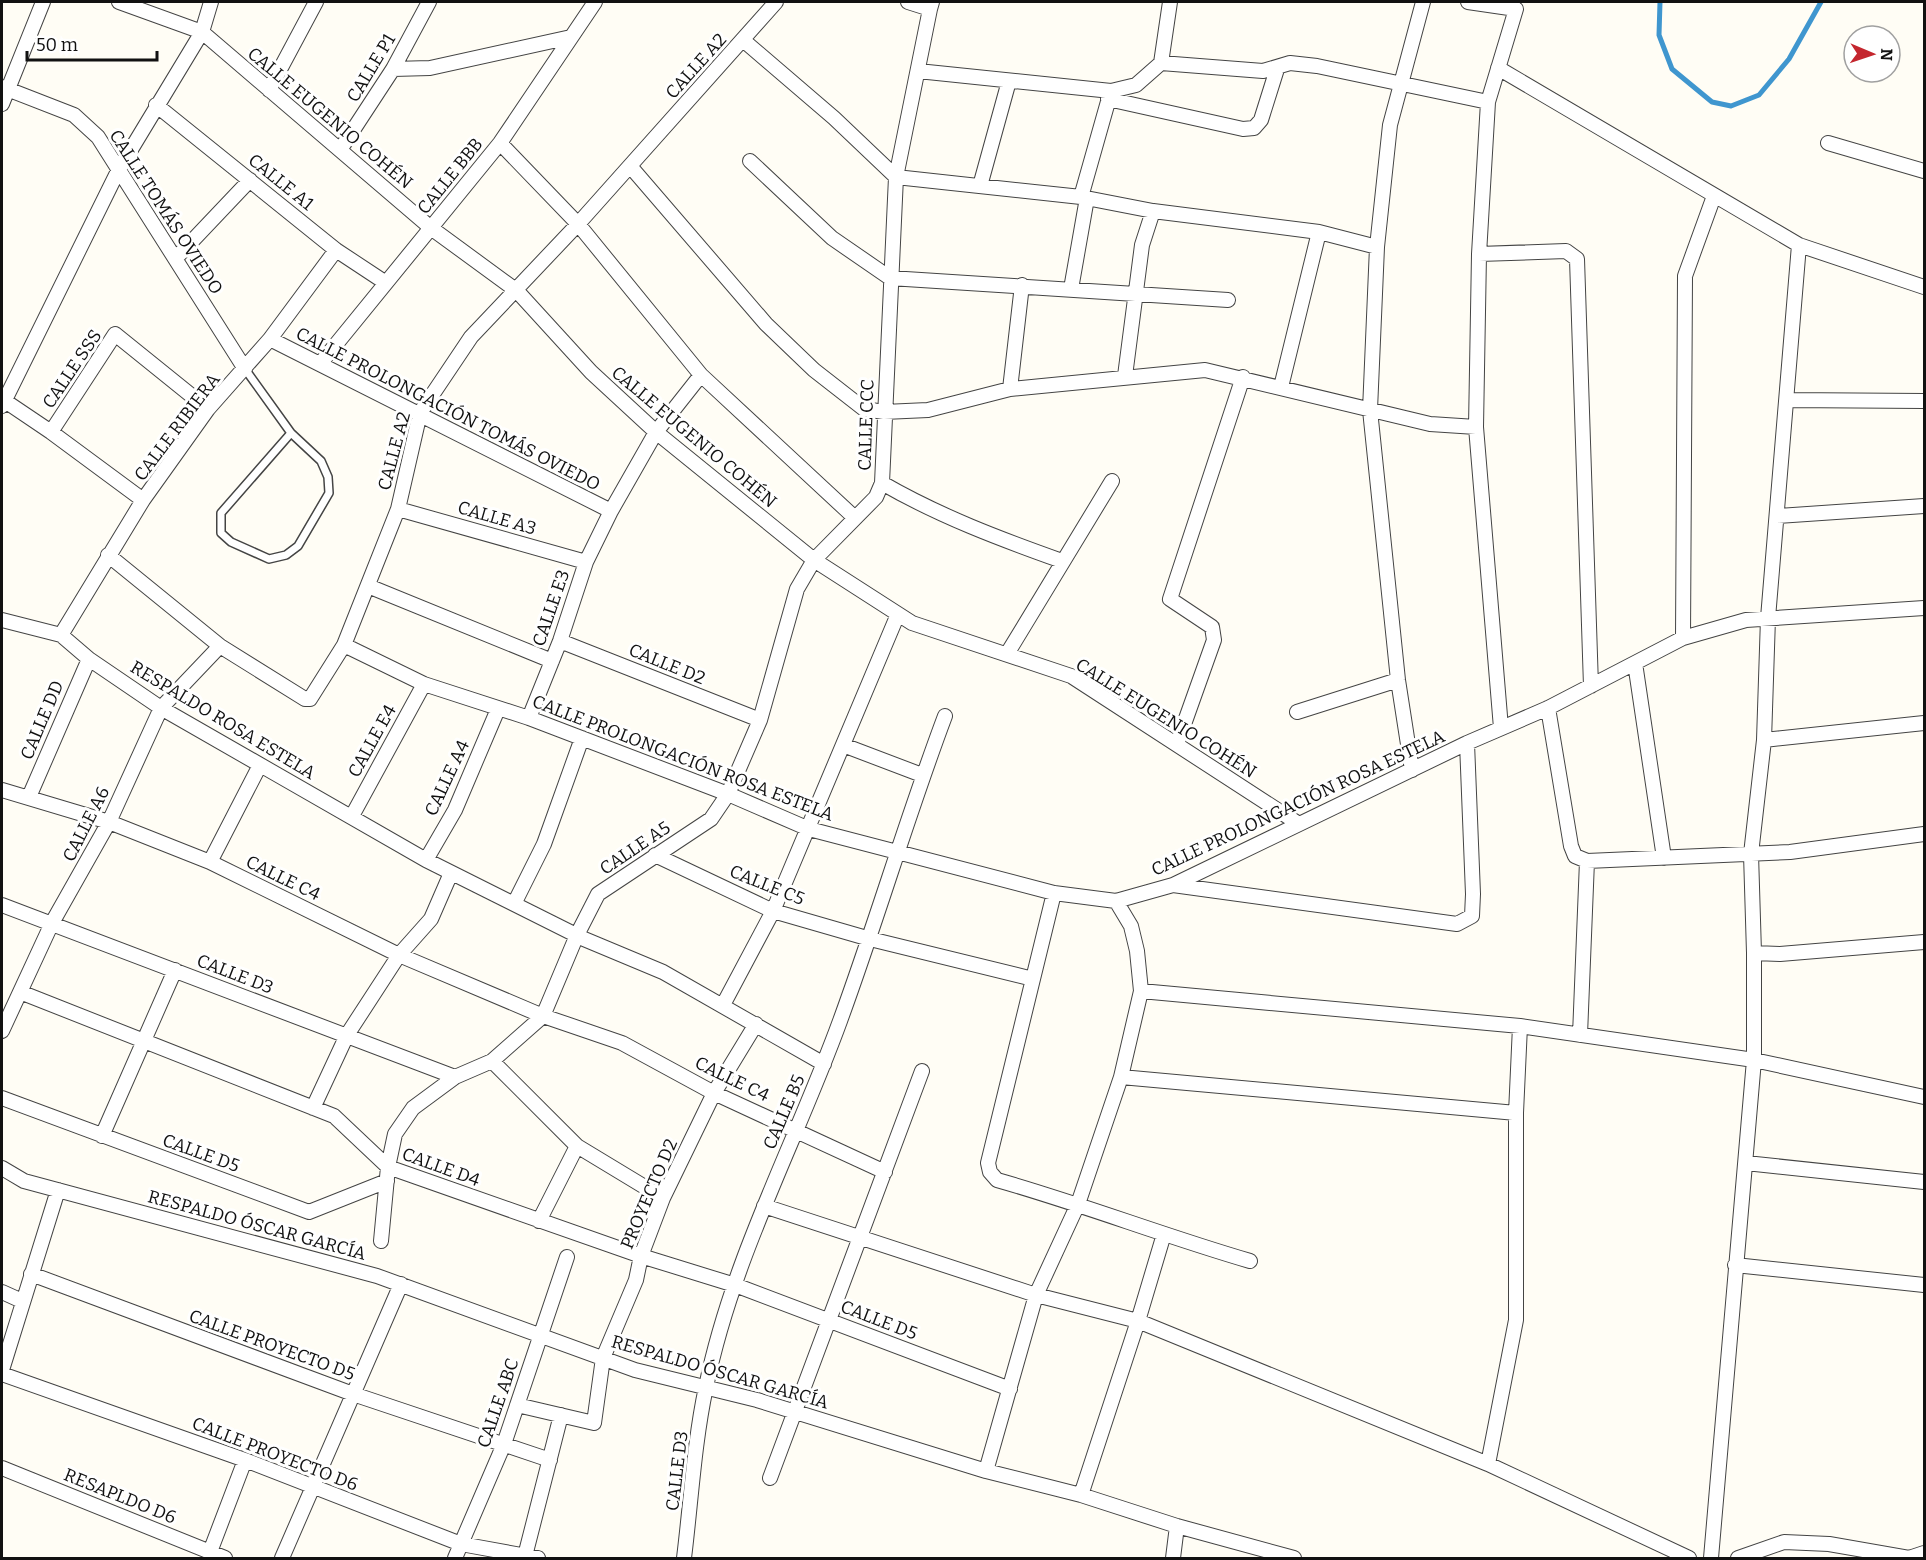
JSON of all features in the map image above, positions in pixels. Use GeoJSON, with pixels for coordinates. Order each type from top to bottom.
{"type":"FeatureCollection","features":[{"type":"Feature","properties":{"kind":"street"},"geometry":{"type":"LineString","coordinates":[[2,104],[5,88],[43,2]]}},
{"type":"Feature","properties":{"kind":"street","name":"CALLE EUGENIO COHÉN"},"geometry":{"type":"LineString","coordinates":[[119,2],[202,32],[431,228],[517,291],[591,372],[656,432],[814,560],[912,623],[951,638],[1071,676],[1299,824]]}},
{"type":"Feature","properties":{"kind":"street"},"geometry":{"type":"LineString","coordinates":[[144,500],[51,432],[2,402],[118,171],[202,32],[211,2]]}},
{"type":"Feature","properties":{"kind":"street"},"geometry":{"type":"LineString","coordinates":[[269,90],[316,2]]}},
{"type":"Feature","properties":{"kind":"street","name":"CALLE P1"},"geometry":{"type":"LineString","coordinates":[[340,150],[393,69],[429,2]]}},
{"type":"Feature","properties":{"kind":"street","name":"CALLE BBB"},"geometry":{"type":"LineString","coordinates":[[320,364],[500,143],[595,2]]}},
{"type":"Feature","properties":{"kind":"street","name":"CALLE A2"},"geometry":{"type":"LineString","coordinates":[[108,555],[220,646],[308,700],[344,645],[368,586],[398,509],[420,413],[471,337],[578,224],[776,2]]}},
{"type":"Feature","properties":{"kind":"street"},"geometry":{"type":"LineString","coordinates":[[908,2],[931,5]]}},
{"type":"Feature","properties":{"kind":"street"},"geometry":{"type":"LineString","coordinates":[[1110,95],[1136,85],[1161,63],[1170,2]]}},
{"type":"Feature","properties":{"kind":"street"},"geometry":{"type":"LineString","coordinates":[[1412,770],[1398,680],[1370,410],[1377,247],[1390,125],[1423,2]]}},
{"type":"Feature","properties":{"kind":"street"},"geometry":{"type":"LineString","coordinates":[[1468,2],[1516,9],[1488,102],[1479,254],[1476,427],[1501,728]]}},
{"type":"Feature","properties":{"kind":"street","name":"CALLE CCC"},"geometry":{"type":"LineString","coordinates":[[760,720],[797,589],[814,560],[876,496],[882,483],[888,310],[896,177],[931,5]]}},
{"type":"Feature","properties":{"kind":"street"},"geometry":{"type":"LineString","coordinates":[[393,69],[430,68],[571,37]]}},
{"type":"Feature","properties":{"kind":"street"},"geometry":{"type":"LineString","coordinates":[[743,40],[834,118],[896,177],[1084,198],[1153,211],[1319,232],[1377,247]]}},
{"type":"Feature","properties":{"kind":"street"},"geometry":{"type":"LineString","coordinates":[[1161,63],[1263,71],[1277,69],[1290,63],[1317,66],[1488,102]]}},
{"type":"Feature","properties":{"kind":"street"},"geometry":{"type":"LineString","coordinates":[[1498,68],[1799,245],[1924,287]]}},
{"type":"Feature","properties":{"kind":"street"},"geometry":{"type":"LineString","coordinates":[[918,71],[1110,95],[1243,129],[1254,128],[1261,120],[1277,69]]}},
{"type":"Feature","properties":{"kind":"street"},"geometry":{"type":"LineString","coordinates":[[980,186],[1009,81]]}},
{"type":"Feature","properties":{"kind":"street","name":"CALLE TOMÁS OVIEDO"},"geometry":{"type":"LineString","coordinates":[[5,88],[74,115],[98,137],[245,369]]}},
{"type":"Feature","properties":{"kind":"street"},"geometry":{"type":"LineString","coordinates":[[1071,289],[1084,198],[1110,95]]}},
{"type":"Feature","properties":{"kind":"street","name":"CALLE A1"},"geometry":{"type":"LineString","coordinates":[[156,105],[336,250],[386,283]]}},
{"type":"Feature","properties":{"kind":"street"},"geometry":{"type":"LineString","coordinates":[[500,143],[578,224],[701,375],[855,518]]}},
{"type":"Feature","properties":{"kind":"street"},"geometry":{"type":"LineString","coordinates":[[1828,143],[1924,171]]}},
{"type":"Feature","properties":{"kind":"street"},"geometry":{"type":"LineString","coordinates":[[750,161],[832,238],[890,278],[1228,300]]}},
{"type":"Feature","properties":{"kind":"street"},"geometry":{"type":"LineString","coordinates":[[630,166],[766,324],[849,400],[864,409],[884,412],[928,410],[1010,389],[1205,369],[1430,424],[1476,427]]}},
{"type":"Feature","properties":{"kind":"street"},"geometry":{"type":"LineString","coordinates":[[176,258],[250,180]]}},
{"type":"Feature","properties":{"kind":"street"},"geometry":{"type":"LineString","coordinates":[[1683,638],[1685,276],[1714,196]]}},
{"type":"Feature","properties":{"kind":"street"},"geometry":{"type":"LineString","coordinates":[[1125,376],[1142,245],[1153,211]]}},
{"type":"Feature","properties":{"kind":"street"},"geometry":{"type":"LineString","coordinates":[[1281,387],[1319,232]]}},
{"type":"Feature","properties":{"kind":"street"},"geometry":{"type":"LineString","coordinates":[[1711,1558],[1754,1060],[1751,854],[1764,740],[1768,618],[1799,245]]}},
{"type":"Feature","properties":{"kind":"street","name":"CALLE RIBIERA"},"geometry":{"type":"LineString","coordinates":[[61,635],[108,555],[208,409],[270,339],[336,250]]}},
{"type":"Feature","properties":{"kind":"street"},"geometry":{"type":"LineString","coordinates":[[1479,254],[1566,251],[1576,259],[1591,686]]}},
{"type":"Feature","properties":{"kind":"street"},"geometry":{"type":"LineString","coordinates":[[1010,389],[1022,285]]}},
{"type":"Feature","properties":{"kind":"street","name":"CALLE SSS"},"geometry":{"type":"LineString","coordinates":[[51,432],[115,334],[208,409]]}},
{"type":"Feature","properties":{"kind":"street","name":"CALLE PROLONGACIÓN TOMÁS OVIEDO"},"geometry":{"type":"LineString","coordinates":[[270,339],[610,511]]}},
{"type":"Feature","properties":{"kind":"street","name":"CALLE E3"},"geometry":{"type":"LineString","coordinates":[[529,718],[560,641],[586,562],[610,511],[656,432],[701,375]]}},
{"type":"Feature","properties":{"kind":"street"},"geometry":{"type":"LineString","coordinates":[[1177,744],[1214,640],[1212,627],[1170,599],[1243,377]]}},
{"type":"Feature","properties":{"kind":"street"},"geometry":{"type":"LineString","coordinates":[[1786,400],[1924,401]]}},
{"type":"Feature","properties":{"kind":"street"},"geometry":{"type":"LineString","coordinates":[[1006,654],[1112,481]]}},
{"type":"Feature","properties":{"kind":"street"},"geometry":{"type":"LineString","coordinates":[[882,483],[911,500],[981,532],[1062,561]]}},
{"type":"Feature","properties":{"kind":"street"},"geometry":{"type":"LineString","coordinates":[[1777,516],[1924,506]]}},
{"type":"Feature","properties":{"kind":"street","name":"CALLE A3"},"geometry":{"type":"LineString","coordinates":[[398,509],[586,562]]}},
{"type":"Feature","properties":{"kind":"street"},"geometry":{"type":"LineString","coordinates":[[368,586],[552,661]]}},
{"type":"Feature","properties":{"kind":"street","name":"CALLE PROLONGACIÓN ROSA ESTELA"},"geometry":{"type":"LineString","coordinates":[[344,645],[424,684],[529,718],[728,794],[809,829],[1054,893],[1116,901],[1173,885],[1467,743],[1548,708],[1683,638],[1746,620],[1924,608]]}},
{"type":"Feature","properties":{"kind":"street"},"geometry":{"type":"LineString","coordinates":[[723,1005],[773,911],[898,614]]}},
{"type":"Feature","properties":{"kind":"street","name":"RESPALDO ROSA ESTELA"},"geometry":{"type":"LineString","coordinates":[[2,620],[61,635],[88,659],[161,708],[426,860],[577,935],[663,972],[824,1064]]}},
{"type":"Feature","properties":{"kind":"street","name":"CALLE D2"},"geometry":{"type":"LineString","coordinates":[[560,641],[760,720]]}},
{"type":"Feature","properties":{"kind":"street","name":"CALLE A6"},"geometry":{"type":"LineString","coordinates":[[2,1031],[52,923],[109,822],[161,708],[220,646]]}},
{"type":"Feature","properties":{"kind":"street","name":"CALLE DD"},"geometry":{"type":"LineString","coordinates":[[28,797],[88,659]]}},
{"type":"Feature","properties":{"kind":"street"},"geometry":{"type":"LineString","coordinates":[[1635,663],[1664,858]]}},
{"type":"Feature","properties":{"kind":"street"},"geometry":{"type":"LineString","coordinates":[[1297,712],[1398,680]]}},
{"type":"Feature","properties":{"kind":"street","name":"CALLE E4"},"geometry":{"type":"LineString","coordinates":[[352,816],[424,684]]}},
{"type":"Feature","properties":{"kind":"street"},"geometry":{"type":"LineString","coordinates":[[1548,708],[1571,846],[1575,856],[1587,861],[1790,852],[1924,834]]}},
{"type":"Feature","properties":{"kind":"street","name":"CALLE A4"},"geometry":{"type":"LineString","coordinates":[[426,860],[455,810],[498,709]]}},
{"type":"Feature","properties":{"kind":"street","name":"CALLE B5"},"geometry":{"type":"LineString","coordinates":[[706,1387],[735,1285],[795,1128],[824,1064],[870,939],[922,776],[945,716]]}},
{"type":"Feature","properties":{"kind":"street","name":"CALLE A5"},"geometry":{"type":"LineString","coordinates":[[381,1241],[387,1174],[395,1134],[413,1108],[455,1077],[492,1061],[543,1016],[577,935],[598,894],[711,819],[728,794],[760,720]]}},
{"type":"Feature","properties":{"kind":"street"},"geometry":{"type":"LineString","coordinates":[[1764,740],[1924,723]]}},
{"type":"Feature","properties":{"kind":"street"},"geometry":{"type":"LineString","coordinates":[[514,904],[544,844],[582,738]]}},
{"type":"Feature","properties":{"kind":"street"},"geometry":{"type":"LineString","coordinates":[[1173,885],[1457,924],[1472,916],[1467,743]]}},
{"type":"Feature","properties":{"kind":"street"},"geometry":{"type":"LineString","coordinates":[[843,745],[922,776]]}},
{"type":"Feature","properties":{"kind":"street"},"geometry":{"type":"LineString","coordinates":[[210,862],[260,765]]}},
{"type":"Feature","properties":{"kind":"street","name":"CALLE C4"},"geometry":{"type":"LineString","coordinates":[[2,790],[109,822],[210,862],[399,955],[543,1016],[622,1043],[714,1093],[795,1128],[885,1172]]}},
{"type":"Feature","properties":{"kind":"street","name":"CALLE C5"},"geometry":{"type":"LineString","coordinates":[[655,855],[773,911],[870,939],[1033,978]]}},
{"type":"Feature","properties":{"kind":"street"},"geometry":{"type":"LineString","coordinates":[[1580,1035],[1587,861]]}},
{"type":"Feature","properties":{"kind":"street"},"geometry":{"type":"LineString","coordinates":[[314,1108],[347,1035],[399,955],[431,919],[451,873]]}},
{"type":"Feature","properties":{"kind":"street"},"geometry":{"type":"LineString","coordinates":[[1054,893],[988,1163],[990,1172],[996,1180],[1078,1204],[1250,1261]]}},
{"type":"Feature","properties":{"kind":"street"},"geometry":{"type":"LineString","coordinates":[[986,1472],[1036,1295],[1078,1204],[1121,1077],[1141,990],[1137,951],[1131,926],[1116,901]]}},
{"type":"Feature","properties":{"kind":"street","name":"CALLE D3"},"geometry":{"type":"LineString","coordinates":[[2,905],[455,1077]]}},
{"type":"Feature","properties":{"kind":"street"},"geometry":{"type":"LineString","coordinates":[[1754,953],[1780,954],[1924,942]]}},
{"type":"Feature","properties":{"kind":"street"},"geometry":{"type":"LineString","coordinates":[[102,1136],[175,970]]}},
{"type":"Feature","properties":{"kind":"street"},"geometry":{"type":"LineString","coordinates":[[1141,990],[1520,1026],[1754,1060],[1924,1097]]}},
{"type":"Feature","properties":{"kind":"street","name":"CALLE D4"},"geometry":{"type":"LineString","coordinates":[[20,992],[334,1116],[387,1174],[735,1285]]}},
{"type":"Feature","properties":{"kind":"street","name":"PROYECTO D2"},"geometry":{"type":"LineString","coordinates":[[561,1415],[594,1423],[603,1358],[636,1280],[640,1256],[663,1198],[714,1093],[756,1024]]}},
{"type":"Feature","properties":{"kind":"street"},"geometry":{"type":"LineString","coordinates":[[1488,1464],[1516,1320],[1516,1113],[1520,1026]]}},
{"type":"Feature","properties":{"kind":"street"},"geometry":{"type":"LineString","coordinates":[[492,1061],[577,1146],[663,1198]]}},
{"type":"Feature","properties":{"kind":"street"},"geometry":{"type":"LineString","coordinates":[[770,1478],[922,1071]]}},
{"type":"Feature","properties":{"kind":"street"},"geometry":{"type":"LineString","coordinates":[[1121,1077],[1516,1113]]}},
{"type":"Feature","properties":{"kind":"street","name":"CALLE D5"},"geometry":{"type":"LineString","coordinates":[[2,1098],[309,1212],[387,1174]]}},
{"type":"Feature","properties":{"kind":"street"},"geometry":{"type":"LineString","coordinates":[[539,1221],[577,1146]]}},
{"type":"Feature","properties":{"kind":"street"},"geometry":{"type":"LineString","coordinates":[[1746,1163],[1924,1182]]}},
{"type":"Feature","properties":{"kind":"street","name":"RESPALDO ÓSCAR GARCÍA"},"geometry":{"type":"LineString","coordinates":[[2,1168],[24,1180],[58,1190],[401,1284],[635,1370],[795,1412],[986,1472],[1081,1495],[1177,1526],[1291,1558]]}},
{"type":"Feature","properties":{"kind":"street"},"geometry":{"type":"LineString","coordinates":[[2,1372],[21,1301],[58,1190]]}},
{"type":"Feature","properties":{"kind":"street"},"geometry":{"type":"LineString","coordinates":[[765,1206],[1036,1295],[1138,1321],[1488,1464],[1689,1558]]}},
{"type":"Feature","properties":{"kind":"street"},"geometry":{"type":"LineString","coordinates":[[1081,1495],[1164,1234]]}},
{"type":"Feature","properties":{"kind":"street","name":"CALLE ABC"},"geometry":{"type":"LineString","coordinates":[[455,1558],[504,1444],[567,1257]]}},
{"type":"Feature","properties":{"kind":"street"},"geometry":{"type":"LineString","coordinates":[[1735,1265],[1924,1286]]}},
{"type":"Feature","properties":{"kind":"street","name":"CALLE PROYECTO D5"},"geometry":{"type":"LineString","coordinates":[[31,1274],[353,1394],[550,1460]]}},
{"type":"Feature","properties":{"kind":"street"},"geometry":{"type":"LineString","coordinates":[[282,1558],[401,1284]]}},
{"type":"Feature","properties":{"kind":"street","name":"CALLE D5"},"geometry":{"type":"LineString","coordinates":[[735,1285],[1010,1389]]}},
{"type":"Feature","properties":{"kind":"street"},"geometry":{"type":"LineString","coordinates":[[2,1293],[21,1301]]}},
{"type":"Feature","properties":{"kind":"street","name":"CALLE PROYECTO D6"},"geometry":{"type":"LineString","coordinates":[[2,1372],[245,1460],[461,1544],[531,1557]]}},
{"type":"Feature","properties":{"kind":"street","name":"CALLE D3"},"geometry":{"type":"LineString","coordinates":[[684,1558],[706,1387]]}},
{"type":"Feature","properties":{"kind":"street"},"geometry":{"type":"LineString","coordinates":[[517,1405],[561,1415],[531,1557]]}},
{"type":"Feature","properties":{"kind":"street"},"geometry":{"type":"LineString","coordinates":[[210,1552],[245,1460]]}},
{"type":"Feature","properties":{"kind":"street","name":"RESAPLDO D6"},"geometry":{"type":"LineString","coordinates":[[2,1468],[225,1558]]}},
{"type":"Feature","properties":{"kind":"street"},"geometry":{"type":"LineString","coordinates":[[1173,1558],[1177,1526]]}},
{"type":"Feature","properties":{"kind":"street"},"geometry":{"type":"LineString","coordinates":[[1738,1558],[1784,1542],[1829,1544],[1909,1558],[1924,1553]]}},
{"type":"Feature","properties":{"kind":"lane"},"geometry":{"type":"LineString","coordinates":[[245,369],[291,433],[321,461],[328,477],[329,493],[298,546],[286,555],[269,559],[231,542],[221,533],[221,513],[291,433]]}},
{"type":"Feature","properties":{"kind":"waterway"},"geometry":{"type":"LineString","coordinates":[[1660,2],[1659,35],[1672,69],[1712,102],[1731,106],[1759,95],[1789,59],[1821,2]]}}]}
